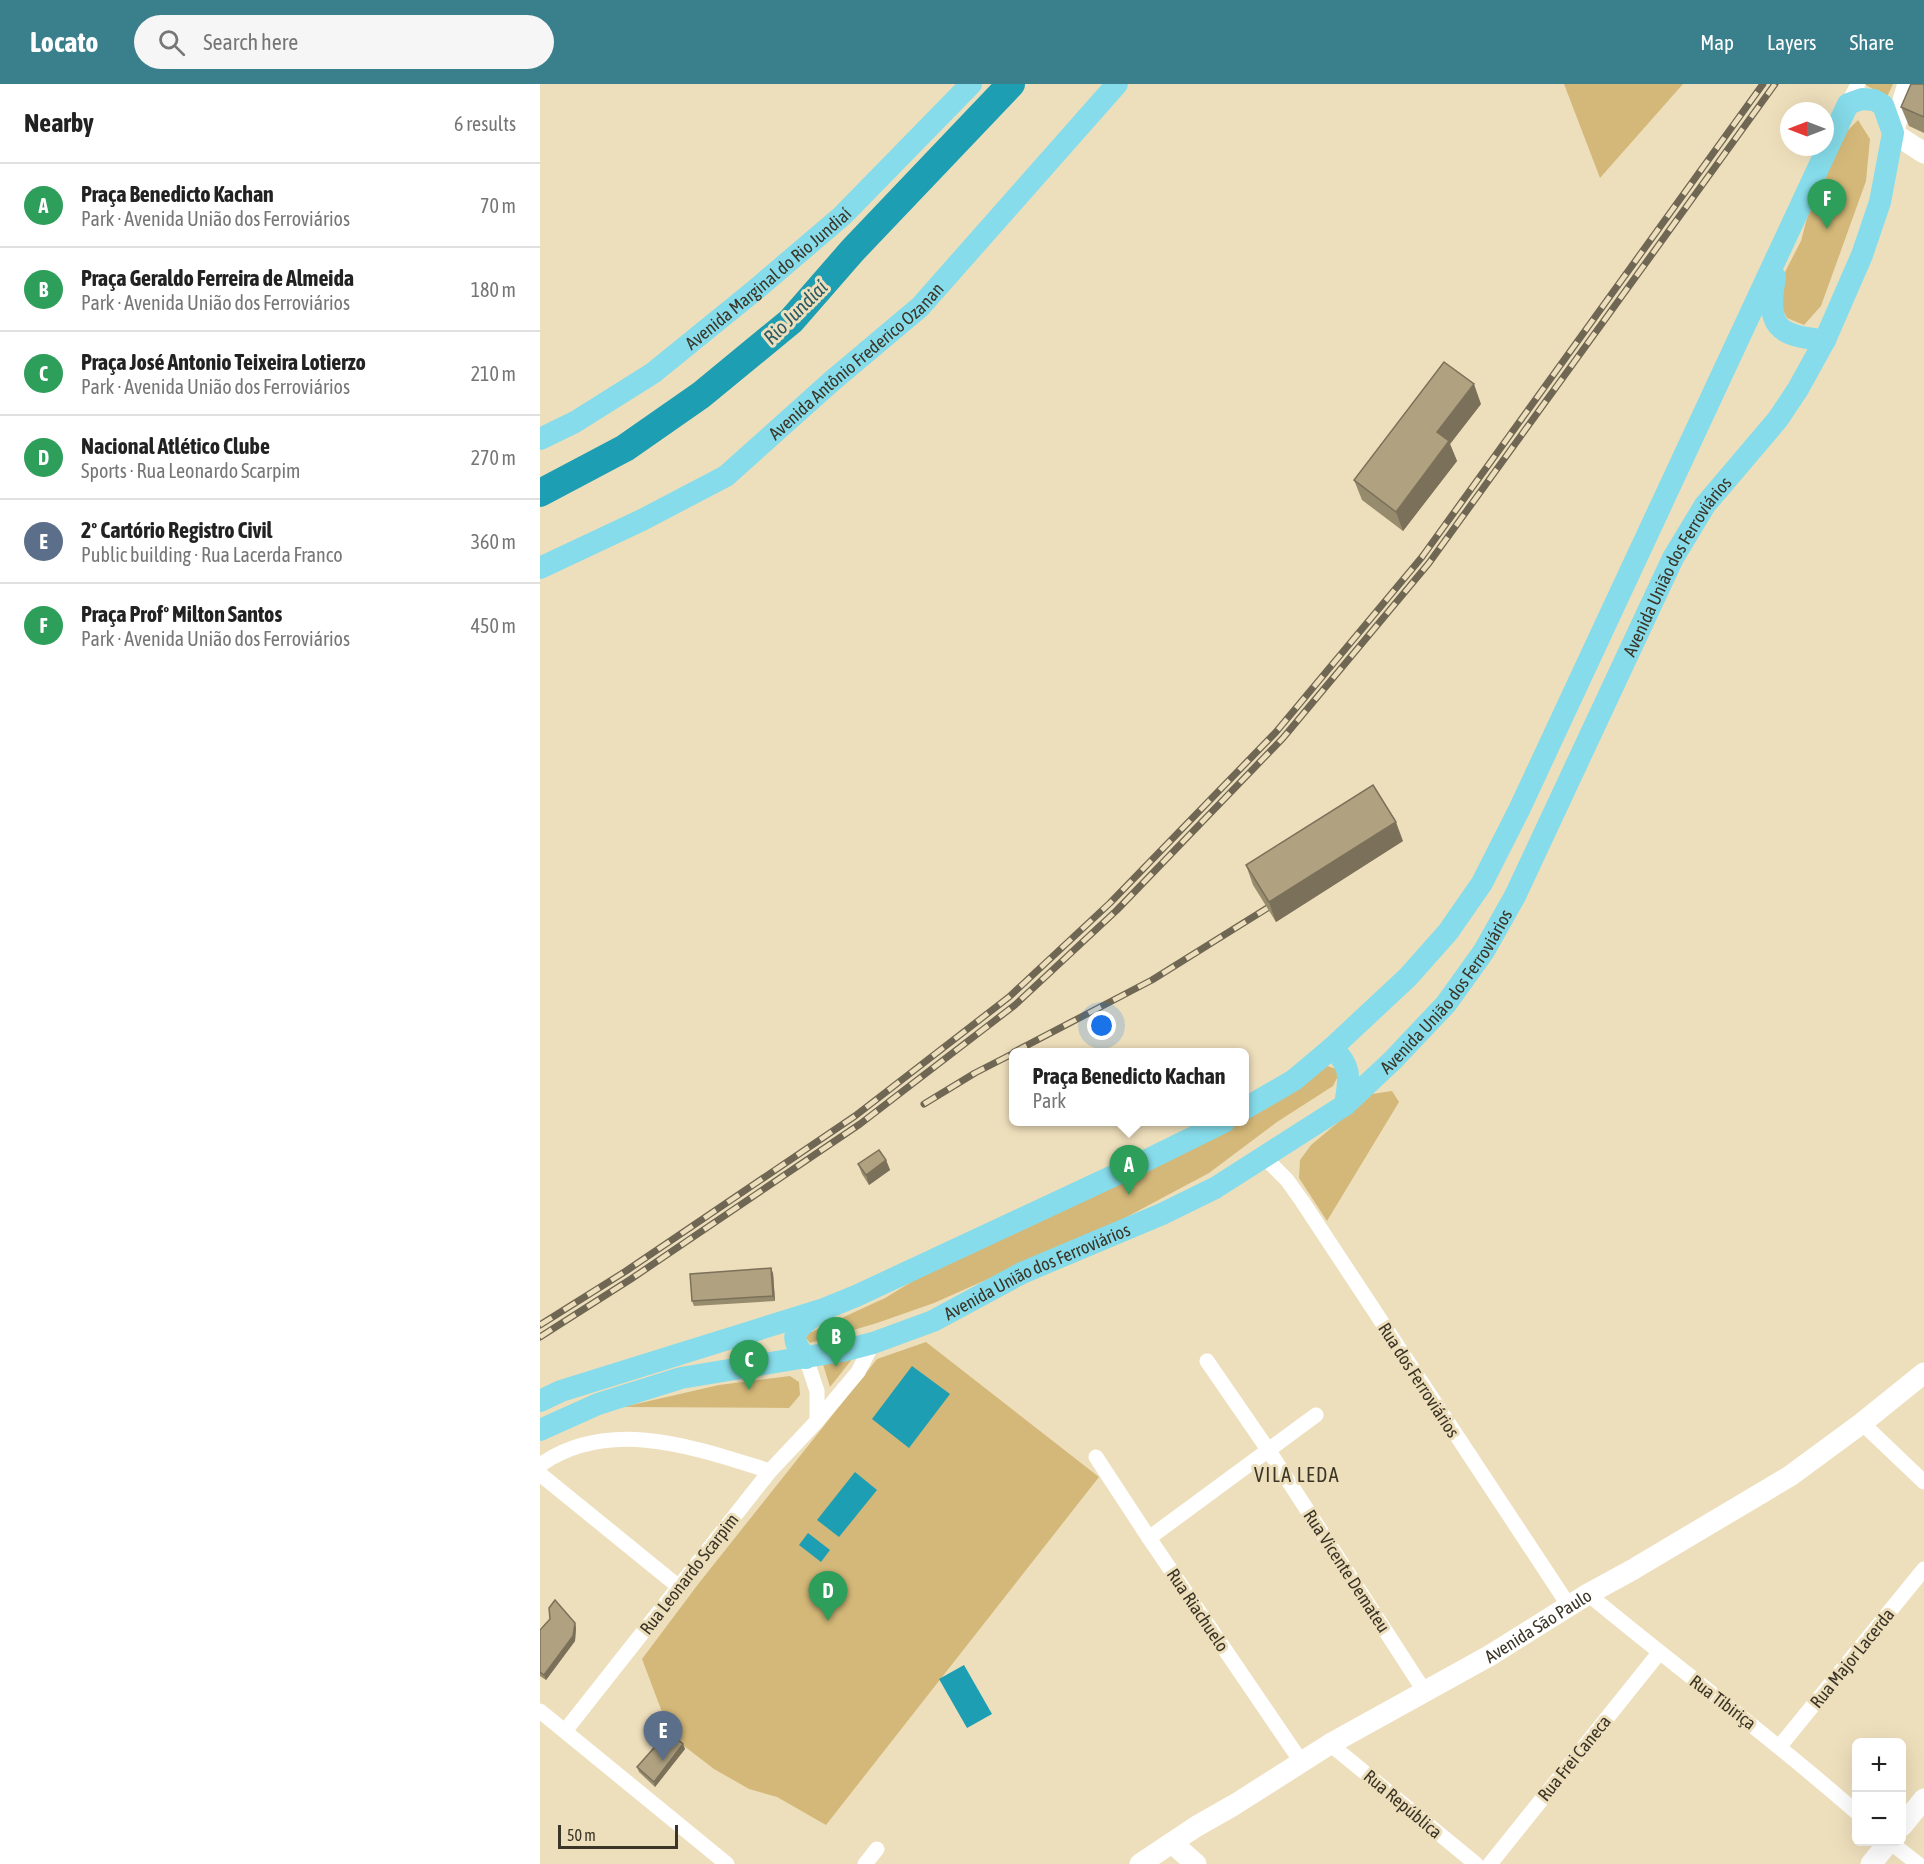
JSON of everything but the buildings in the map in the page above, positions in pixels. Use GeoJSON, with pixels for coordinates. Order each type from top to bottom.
{"type":"FeatureCollection","features":[{"type":"Feature","properties":{"kind":"main road","name":"Avenida Marginal do Rio Jundiaí"},"geometry":{"type":"LineString","coordinates":[[540,439],[575,422],[652,373],[754,291],[842,216],[971,84]]}},
{"type":"Feature","properties":{"kind":"main road","name":"Avenida Antônio Frederico Ozanan"},"geometry":{"type":"LineString","coordinates":[[540,568],[642,520],[726,476],[832,381],[920,307],[1117,84]]}},
{"type":"Feature","properties":{"kind":"main road","name":"Avenida União dos Ferroviários"},"geometry":{"type":"LineString","coordinates":[[540,1430],[598,1404],[681,1378],[806,1358],[873,1343],[933,1321],[1022,1274],[1162,1214],[1215,1188],[1345,1105],[1392,1061],[1446,1004],[1484,951],[1515,896],[1673,558],[1705,505],[1778,419],[1798,389],[1825,340],[1862,255],[1881,202],[1893,133],[1908,84]]}},
{"type":"Feature","properties":{"kind":"main road","name":"Avenida União dos Ferroviários"},"geometry":{"type":"LineString","coordinates":[[1249,1107],[1294,1080],[1408,977],[1448,932],[1482,883],[1519,810],[1853,94]]}},
{"type":"Feature","properties":{"kind":"main road"},"geometry":{"type":"LineString","coordinates":[[1853,94],[1883,105],[1893,133],[1924,153]]}},
{"type":"Feature","properties":{"kind":"main road"},"geometry":{"type":"LineString","coordinates":[[1779,254],[1772,295],[1772,314],[1780,328],[1791,334],[1825,340]]}},
{"type":"Feature","properties":{"kind":"main road"},"geometry":{"type":"LineString","coordinates":[[1332,1048],[1346,1063],[1349,1073],[1345,1105]]}},
{"type":"Feature","properties":{"kind":"main road"},"geometry":{"type":"LineString","coordinates":[[540,1401],[561,1390],[824,1309],[856,1296],[1216,1126]]}},
{"type":"Feature","properties":{"kind":"main road"},"geometry":{"type":"LineString","coordinates":[[806,1358],[796,1343],[797,1328],[824,1309]]}},
{"type":"Feature","properties":{"kind":"main road","name":"Avenida São Paulo"},"geometry":{"type":"LineString","coordinates":[[1140,1864],[1330,1744],[1489,1656],[1588,1594],[1650,1560],[1790,1476],[1862,1423],[1924,1373]]}},
{"type":"Feature","properties":{"kind":"main road"},"geometry":{"type":"LineString","coordinates":[[1906,1821],[1924,1799]]}},
{"type":"Feature","properties":{"kind":"main road"},"geometry":{"type":"LineString","coordinates":[[1172,1844],[1196,1864]]}},
{"type":"Feature","properties":{"kind":"main road"},"geometry":{"type":"LineString","coordinates":[[1870,1864],[1886,1846]]}},
{"type":"Feature","properties":{"kind":"street","name":"Rua dos Ferroviários"},"geometry":{"type":"LineString","coordinates":[[1265,1158],[1287,1180],[1302,1201],[1569,1606]]}},
{"type":"Feature","properties":{"kind":"street","name":"Rua Leonardo Scarpim"},"geometry":{"type":"LineString","coordinates":[[566,1731],[770,1470],[817,1421],[858,1372],[873,1343]]}},
{"type":"Feature","properties":{"kind":"street"},"geometry":{"type":"LineString","coordinates":[[806,1358],[817,1391],[817,1421]]}},
{"type":"Feature","properties":{"kind":"street","name":"Rua Vicente Demateu"},"geometry":{"type":"LineString","coordinates":[[1207,1361],[1269,1451],[1425,1692]]}},
{"type":"Feature","properties":{"kind":"street"},"geometry":{"type":"LineString","coordinates":[[1149,1539],[1316,1415]]}},
{"type":"Feature","properties":{"kind":"street"},"geometry":{"type":"LineString","coordinates":[[1862,1423],[1924,1482]]}},
{"type":"Feature","properties":{"kind":"street"},"geometry":{"type":"LineString","coordinates":[[540,1465],[570,1448],[600,1442],[658,1440],[686,1445],[770,1470]]}},
{"type":"Feature","properties":{"kind":"street","name":"Rua Riachuelo"},"geometry":{"type":"LineString","coordinates":[[1096,1457],[1149,1539],[1302,1763]]}},
{"type":"Feature","properties":{"kind":"street"},"geometry":{"type":"LineString","coordinates":[[540,1474],[679,1587]]}},
{"type":"Feature","properties":{"kind":"street","name":"Rua Major Lacerda"},"geometry":{"type":"LineString","coordinates":[[1780,1746],[1924,1569]]}},
{"type":"Feature","properties":{"kind":"street","name":"Rua Tibiriça"},"geometry":{"type":"LineString","coordinates":[[1588,1594],[1659,1653],[1780,1746],[1852,1808]]}},
{"type":"Feature","properties":{"kind":"street","name":"Rua Frei Caneca"},"geometry":{"type":"LineString","coordinates":[[1490,1864],[1659,1653]]}},
{"type":"Feature","properties":{"kind":"street"},"geometry":{"type":"LineString","coordinates":[[540,1711],[727,1864]]}},
{"type":"Feature","properties":{"kind":"street","name":"Rua República"},"geometry":{"type":"LineString","coordinates":[[1330,1744],[1476,1864]]}},
{"type":"Feature","properties":{"kind":"street"},"geometry":{"type":"LineString","coordinates":[[1895,1846],[1917,1864]]}},
{"type":"Feature","properties":{"kind":"street"},"geometry":{"type":"LineString","coordinates":[[864,1864],[877,1849]]}},
{"type":"Feature","properties":{"kind":"shaded area"},"geometry":{"type":"Polygon","coordinates":[[[1564,84],[1683,84],[1600,178],[1564,84]]]}},
{"type":"Feature","properties":{"kind":"shaded area"},"geometry":{"type":"Polygon","coordinates":[[[1864,84],[1893,84],[1887,97],[1864,84]]]}},
{"type":"Feature","properties":{"kind":"shaded area"},"geometry":{"type":"Polygon","coordinates":[[[1858,120],[1870,139],[1866,181],[1821,306],[1804,325],[1787,318],[1778,300],[1785,272],[1801,241],[1807,218],[1844,134],[1858,120]]]}},
{"type":"Feature","properties":{"kind":"shaded area"},"geometry":{"type":"Polygon","coordinates":[[[1325,1065],[1336,1069],[1338,1076],[1333,1086],[1277,1122],[1209,1173],[1121,1220],[934,1303],[810,1343],[806,1338],[809,1333],[885,1298],[918,1278],[1231,1126],[1249,1126],[1249,1115],[1325,1065]]]}},
{"type":"Feature","properties":{"kind":"shaded area"},"geometry":{"type":"Polygon","coordinates":[[[1392,1091],[1399,1102],[1327,1221],[1299,1178],[1300,1160],[1311,1145],[1372,1094],[1392,1091]]]}},
{"type":"Feature","properties":{"kind":"shaded area"},"geometry":{"type":"Polygon","coordinates":[[[926,1342],[1099,1477],[826,1825],[777,1797],[749,1789],[714,1769],[671,1736],[642,1659],[699,1583],[877,1359],[926,1342]]]}},
{"type":"Feature","properties":{"kind":"shaded area"},"geometry":{"type":"Polygon","coordinates":[[[853,1358],[830,1387],[822,1361],[853,1358]]]}},
{"type":"Feature","properties":{"kind":"shaded area"},"geometry":{"type":"Polygon","coordinates":[[[790,1376],[799,1382],[800,1395],[789,1408],[623,1407],[719,1385],[790,1376]]]}},
{"type":"Feature","properties":{"kind":"water"},"geometry":{"type":"Polygon","coordinates":[[[912,1366],[950,1394],[909,1448],[872,1419],[912,1366]]]}},
{"type":"Feature","properties":{"kind":"water"},"geometry":{"type":"Polygon","coordinates":[[[855,1472],[877,1490],[839,1537],[817,1520],[855,1472]]]}},
{"type":"Feature","properties":{"kind":"water"},"geometry":{"type":"Polygon","coordinates":[[[808,1533],[830,1550],[821,1562],[799,1545],[808,1533]]]}},
{"type":"Feature","properties":{"kind":"water"},"geometry":{"type":"Polygon","coordinates":[[[964,1665],[992,1714],[967,1728],[939,1679],[964,1665]]]}},
{"type":"Feature","properties":{"kind":"waterway","name":"Rio Jundiaí"},"geometry":{"type":"LineString","coordinates":[[540,493],[625,448],[701,395],[791,321],[852,251],[1011,84]]}},
{"type":"Feature","properties":{"kind":"railway"},"geometry":{"type":"LineString","coordinates":[[540,1325],[626,1271],[855,1116],[1009,997],[1110,903],[1276,732],[1422,557],[1763,84]]}},
{"type":"Feature","properties":{"kind":"railway"},"geometry":{"type":"LineString","coordinates":[[540,1337],[631,1279],[860,1124],[1015,1005],[1117,910],[1283,738],[1429,563],[1775,84]]}},
{"type":"Feature","properties":{"kind":"railway"},"geometry":{"type":"LineString","coordinates":[[1022,1048],[1152,980],[1282,899]]}},
{"type":"Feature","properties":{"kind":"railway"},"geometry":{"type":"LineString","coordinates":[[924,1104],[1009,1056]]}},
{"type":"Feature","properties":{"kind":"place","name":"Praça Profº Milton Santos"},"geometry":{"type":"Point","coordinates":[1827,229]}},
{"type":"Feature","properties":{"kind":"place","name":"Praça Benedicto Kachan"},"geometry":{"type":"Point","coordinates":[1129,1195]}},
{"type":"Feature","properties":{"kind":"place","name":"Praça Geraldo Ferreira de Almeida"},"geometry":{"type":"Point","coordinates":[836,1367]}},
{"type":"Feature","properties":{"kind":"place","name":"Praça José Antonio Teixeira Lotierzo"},"geometry":{"type":"Point","coordinates":[749,1390]}},
{"type":"Feature","properties":{"kind":"place","name":"Nacional Atlético Clube"},"geometry":{"type":"Point","coordinates":[828,1621]}},
{"type":"Feature","properties":{"kind":"place","name":"2º Cartório Registro Civil"},"geometry":{"type":"Point","coordinates":[663,1761]}},
{"type":"Feature","properties":{"kind":"district","name":"VILA LEDA"},"geometry":{"type":"Point","coordinates":[1297,1474]}}]}
